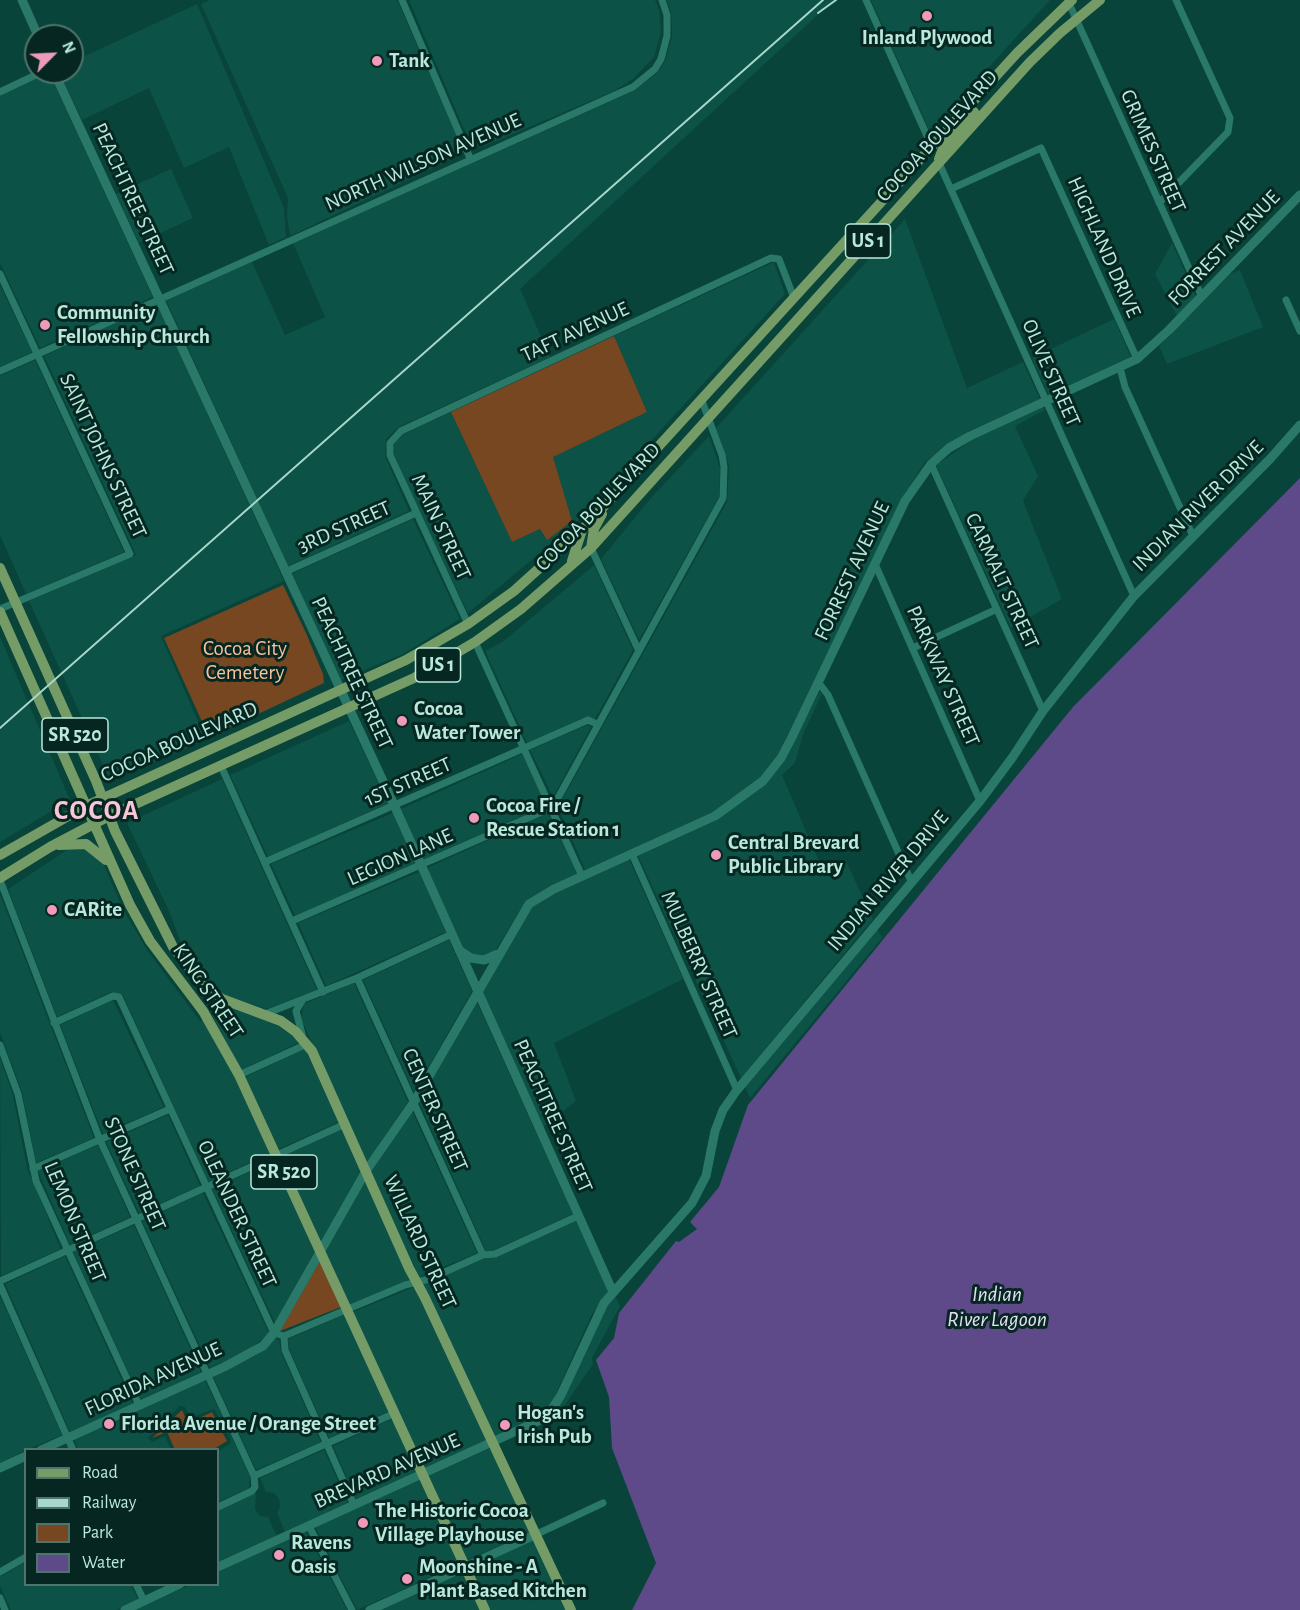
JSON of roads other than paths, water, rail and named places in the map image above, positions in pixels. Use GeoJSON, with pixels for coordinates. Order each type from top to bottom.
{"type":"FeatureCollection","features":[{"type":"Feature","properties":{"kind":"main road","name":"COCOA BOULEVARD"},"geometry":{"type":"LineString","coordinates":[[0,879],[50,847],[109,816],[414,678],[476,642],[521,609],[591,548],[1038,54],[1075,19],[1100,0]]}},
{"type":"Feature","properties":{"kind":"main road","name":"COCOA BOULEVARD"},"geometry":{"type":"LineString","coordinates":[[0,855],[86,806],[406,660],[468,624],[514,591],[582,530],[608,503],[994,79],[1069,1]]}},
{"type":"Feature","properties":{"kind":"main road"},"geometry":{"type":"LineString","coordinates":[[939,163],[939,156],[944,146],[986,98],[994,79]]}},
{"type":"Feature","properties":{"kind":"main road"},"geometry":{"type":"LineString","coordinates":[[864,246],[878,222],[930,164],[932,147]]}},
{"type":"Feature","properties":{"kind":"main road"},"geometry":{"type":"LineString","coordinates":[[591,548],[594,529],[608,503]]}},
{"type":"Feature","properties":{"kind":"main road"},"geometry":{"type":"LineString","coordinates":[[568,570],[578,550],[582,530]]}},
{"type":"Feature","properties":{"kind":"main road","name":"KING STREET"},"geometry":{"type":"LineString","coordinates":[[0,568],[140,884],[173,947]]}},
{"type":"Feature","properties":{"kind":"main road","name":"KING STREET"},"geometry":{"type":"LineString","coordinates":[[0,610],[109,863],[150,941],[203,1011],[239,1075],[395,1413]]}},
{"type":"Feature","properties":{"kind":"main road"},"geometry":{"type":"LineString","coordinates":[[50,847],[76,843],[86,844],[109,863]]}},
{"type":"Feature","properties":{"kind":"main road","name":"WILLARD STREET"},"geometry":{"type":"LineString","coordinates":[[173,947],[205,988],[222,999],[282,1021],[307,1044],[416,1282],[571,1610]]}},
{"type":"Feature","properties":{"kind":"main road","name":"SR 520"},"geometry":{"type":"LineString","coordinates":[[395,1413],[485,1610]]}},
{"type":"Feature","properties":{"kind":"street"},"geometry":{"type":"LineString","coordinates":[[22,0],[33,24]]}},
{"type":"Feature","properties":{"kind":"street"},"geometry":{"type":"LineString","coordinates":[[402,0],[470,158]]}},
{"type":"Feature","properties":{"kind":"street","name":"NORTH WILSON AVENUE"},"geometry":{"type":"LineString","coordinates":[[0,371],[470,158],[633,87],[655,69],[661,59],[667,26],[662,0]]}},
{"type":"Feature","properties":{"kind":"street"},"geometry":{"type":"LineString","coordinates":[[866,0],[932,147]]}},
{"type":"Feature","properties":{"kind":"street"},"geometry":{"type":"LineString","coordinates":[[1159,203],[1228,132],[1230,118],[1176,0]]}},
{"type":"Feature","properties":{"kind":"street","name":"GRIMES STREET"},"geometry":{"type":"LineString","coordinates":[[1069,1],[1075,19],[1202,297]]}},
{"type":"Feature","properties":{"kind":"street"},"geometry":{"type":"LineString","coordinates":[[0,92],[24,81]]}},
{"type":"Feature","properties":{"kind":"street","name":"PEACHTREE STREET"},"geometry":{"type":"LineString","coordinates":[[60,84],[395,807],[613,1292]]}},
{"type":"Feature","properties":{"kind":"street","name":"HIGHLAND DRIVE"},"geometry":{"type":"LineString","coordinates":[[951,189],[1041,148],[1137,359]]}},
{"type":"Feature","properties":{"kind":"street","name":"OLIVE STREET"},"geometry":{"type":"LineString","coordinates":[[939,163],[1134,596]]}},
{"type":"Feature","properties":{"kind":"street","name":"FORREST AVENUE"},"geometry":{"type":"LineString","coordinates":[[279,1335],[320,1251],[366,1171],[414,1102],[529,904],[582,876],[715,816],[763,781],[781,758],[905,501],[931,464],[949,448],[970,436],[1137,359],[1202,297],[1300,195]]}},
{"type":"Feature","properties":{"kind":"street","name":"TAFT AVENUE"},"geometry":{"type":"LineString","coordinates":[[390,443],[401,431],[771,258],[779,259],[794,298]]}},
{"type":"Feature","properties":{"kind":"street","name":"SAINT JOHNS STREET"},"geometry":{"type":"LineString","coordinates":[[0,274],[130,554],[15,602]]}},
{"type":"Feature","properties":{"kind":"street"},"geometry":{"type":"LineString","coordinates":[[1286,300],[1300,331]]}},
{"type":"Feature","properties":{"kind":"street"},"geometry":{"type":"LineString","coordinates":[[1120,368],[1125,387],[1193,536]]}},
{"type":"Feature","properties":{"kind":"street"},"geometry":{"type":"LineString","coordinates":[[553,807],[723,498],[724,467],[702,401]]}},
{"type":"Feature","properties":{"kind":"street","name":"INDIAN RIVER DRIVE"},"geometry":{"type":"LineString","coordinates":[[561,1395],[595,1318],[613,1292],[692,1203],[706,1176],[715,1131],[723,1110],[737,1090],[980,801],[1043,711],[1134,596],[1270,459],[1300,425]]}},
{"type":"Feature","properties":{"kind":"street","name":"MAIN STREET"},"geometry":{"type":"LineString","coordinates":[[390,443],[390,454],[468,624]]}},
{"type":"Feature","properties":{"kind":"street","name":"CARMALT STREET"},"geometry":{"type":"LineString","coordinates":[[931,464],[1043,711]]}},
{"type":"Feature","properties":{"kind":"street","name":"3RD STREET"},"geometry":{"type":"LineString","coordinates":[[285,572],[416,513]]}},
{"type":"Feature","properties":{"kind":"street"},"geometry":{"type":"LineString","coordinates":[[591,548],[638,650]]}},
{"type":"Feature","properties":{"kind":"street","name":"PARKWAY STREET"},"geometry":{"type":"LineString","coordinates":[[875,564],[980,801]]}},
{"type":"Feature","properties":{"kind":"street"},"geometry":{"type":"LineString","coordinates":[[0,610],[15,602]]}},
{"type":"Feature","properties":{"kind":"street"},"geometry":{"type":"LineString","coordinates":[[913,648],[997,609]]}},
{"type":"Feature","properties":{"kind":"street"},"geometry":{"type":"LineString","coordinates":[[476,642],[553,807],[582,876]]}},
{"type":"Feature","properties":{"kind":"street"},"geometry":{"type":"LineString","coordinates":[[819,683],[828,695],[911,881]]}},
{"type":"Feature","properties":{"kind":"street","name":"1ST STREET"},"geometry":{"type":"LineString","coordinates":[[265,862],[395,807],[588,720],[597,724]]}},
{"type":"Feature","properties":{"kind":"street"},"geometry":{"type":"LineString","coordinates":[[221,766],[323,992]]}},
{"type":"Feature","properties":{"kind":"street","name":"LEGION LANE"},"geometry":{"type":"LineString","coordinates":[[292,921],[553,807]]}},
{"type":"Feature","properties":{"kind":"street","name":"MULBERRY STREET"},"geometry":{"type":"LineString","coordinates":[[632,854],[737,1090]]}},
{"type":"Feature","properties":{"kind":"street","name":"STONE STREET"},"geometry":{"type":"LineString","coordinates":[[0,879],[100,1140],[254,1476]]}},
{"type":"Feature","properties":{"kind":"street"},"geometry":{"type":"LineString","coordinates":[[265,1014],[357,978],[452,934]]}},
{"type":"Feature","properties":{"kind":"street"},"geometry":{"type":"LineString","coordinates":[[459,950],[471,958],[484,960],[498,954]]}},
{"type":"Feature","properties":{"kind":"street","name":"CENTER STREET"},"geometry":{"type":"LineString","coordinates":[[357,978],[483,1255]]}},
{"type":"Feature","properties":{"kind":"street","name":"OLEANDER STREET"},"geometry":{"type":"LineString","coordinates":[[54,1023],[113,996],[119,997],[206,1187],[279,1335],[354,1505]]}},
{"type":"Feature","properties":{"kind":"street"},"geometry":{"type":"LineString","coordinates":[[239,1075],[307,1044],[297,1020],[296,1011],[302,1001]]}},
{"type":"Feature","properties":{"kind":"street","name":"LEMON STREET"},"geometry":{"type":"LineString","coordinates":[[0,1045],[18,1094],[33,1169],[67,1250],[139,1406]]}},
{"type":"Feature","properties":{"kind":"street"},"geometry":{"type":"LineString","coordinates":[[33,1169],[170,1109]]}},
{"type":"Feature","properties":{"kind":"street"},"geometry":{"type":"LineString","coordinates":[[73,1448],[0,1283],[67,1250],[345,1124]]}},
{"type":"Feature","properties":{"kind":"street","name":"FLORIDA AVENUE"},"geometry":{"type":"LineString","coordinates":[[43,1448],[254,1352],[279,1335],[429,1279],[483,1255],[495,1254],[578,1216]]}},
{"type":"Feature","properties":{"kind":"street","name":"BREVARD AVENUE"},"geometry":{"type":"LineString","coordinates":[[219,1567],[547,1417],[561,1395]]}},
{"type":"Feature","properties":{"kind":"street"},"geometry":{"type":"LineString","coordinates":[[219,1507],[252,1491],[255,1487],[254,1476],[395,1413]]}},
{"type":"Feature","properties":{"kind":"street"},"geometry":{"type":"LineString","coordinates":[[0,1468],[24,1457]]}},
{"type":"Feature","properties":{"kind":"street"},"geometry":{"type":"LineString","coordinates":[[370,1610],[603,1503]]}},
{"type":"Feature","properties":{"kind":"street"},"geometry":{"type":"LineString","coordinates":[[309,1526],[329,1570],[337,1577],[352,1610]]}},
{"type":"Feature","properties":{"kind":"street"},"geometry":{"type":"LineString","coordinates":[[0,1572],[24,1558]]}},
{"type":"Feature","properties":{"kind":"street"},"geometry":{"type":"LineString","coordinates":[[137,1586],[144,1601]]}},
{"type":"Feature","properties":{"kind":"street"},"geometry":{"type":"LineString","coordinates":[[125,1610],[176,1586]]}},
{"type":"Feature","properties":{"kind":"street"},"geometry":{"type":"LineString","coordinates":[[0,1598],[6,1610]]}},
{"type":"Feature","properties":{"kind":"water","name":"Indian River Lagoon"},"geometry":{"type":"Polygon","coordinates":[[[1300,478],[1300,1610],[632,1610],[656,1563],[612,1448],[609,1397],[596,1360],[614,1338],[619,1313],[676,1241],[679,1242],[697,1229],[690,1222],[719,1187],[748,1105],[1073,707],[1300,478]]]}},
{"type":"Feature","properties":{"kind":"railway"},"geometry":{"type":"LineString","coordinates":[[0,728],[823,0]]}},
{"type":"Feature","properties":{"kind":"railway"},"geometry":{"type":"LineString","coordinates":[[818,13],[836,0]]}},
{"type":"Feature","properties":{"kind":"place","name":"Inland Plywood"},"geometry":{"type":"Point","coordinates":[927,16]}},
{"type":"Feature","properties":{"kind":"place","name":"Tank"},"geometry":{"type":"Point","coordinates":[377,61]}},
{"type":"Feature","properties":{"kind":"place","name":"Community Fellowship Church"},"geometry":{"type":"Point","coordinates":[45,325]}},
{"type":"Feature","properties":{"kind":"place","name":"Cocoa Water Tower"},"geometry":{"type":"Point","coordinates":[402,721]}},
{"type":"Feature","properties":{"kind":"place","name":"Cocoa Fire / Rescue Station 1"},"geometry":{"type":"Point","coordinates":[474,818]}},
{"type":"Feature","properties":{"kind":"place","name":"Central Brevard Public Library"},"geometry":{"type":"Point","coordinates":[716,855]}},
{"type":"Feature","properties":{"kind":"place","name":"CARite"},"geometry":{"type":"Point","coordinates":[52,910]}},
{"type":"Feature","properties":{"kind":"place","name":"Florida Avenue / Orange Street"},"geometry":{"type":"Point","coordinates":[109,1424]}},
{"type":"Feature","properties":{"kind":"place","name":"Hogan's Irish Pub"},"geometry":{"type":"Point","coordinates":[505,1425]}},
{"type":"Feature","properties":{"kind":"place","name":"The Historic Cocoa Village Playhouse"},"geometry":{"type":"Point","coordinates":[363,1523]}},
{"type":"Feature","properties":{"kind":"place","name":"Ravens Oasis"},"geometry":{"type":"Point","coordinates":[279,1555]}},
{"type":"Feature","properties":{"kind":"place","name":"Moonshine - A Plant Based Kitchen"},"geometry":{"type":"Point","coordinates":[407,1579]}},
{"type":"Feature","properties":{"kind":"district","name":"COCOA"},"geometry":{"type":"Point","coordinates":[97,811]}},
{"type":"Feature","properties":{"kind":"park label","name":"Cocoa City Cemetery"},"geometry":{"type":"Point","coordinates":[245,661]}}]}
